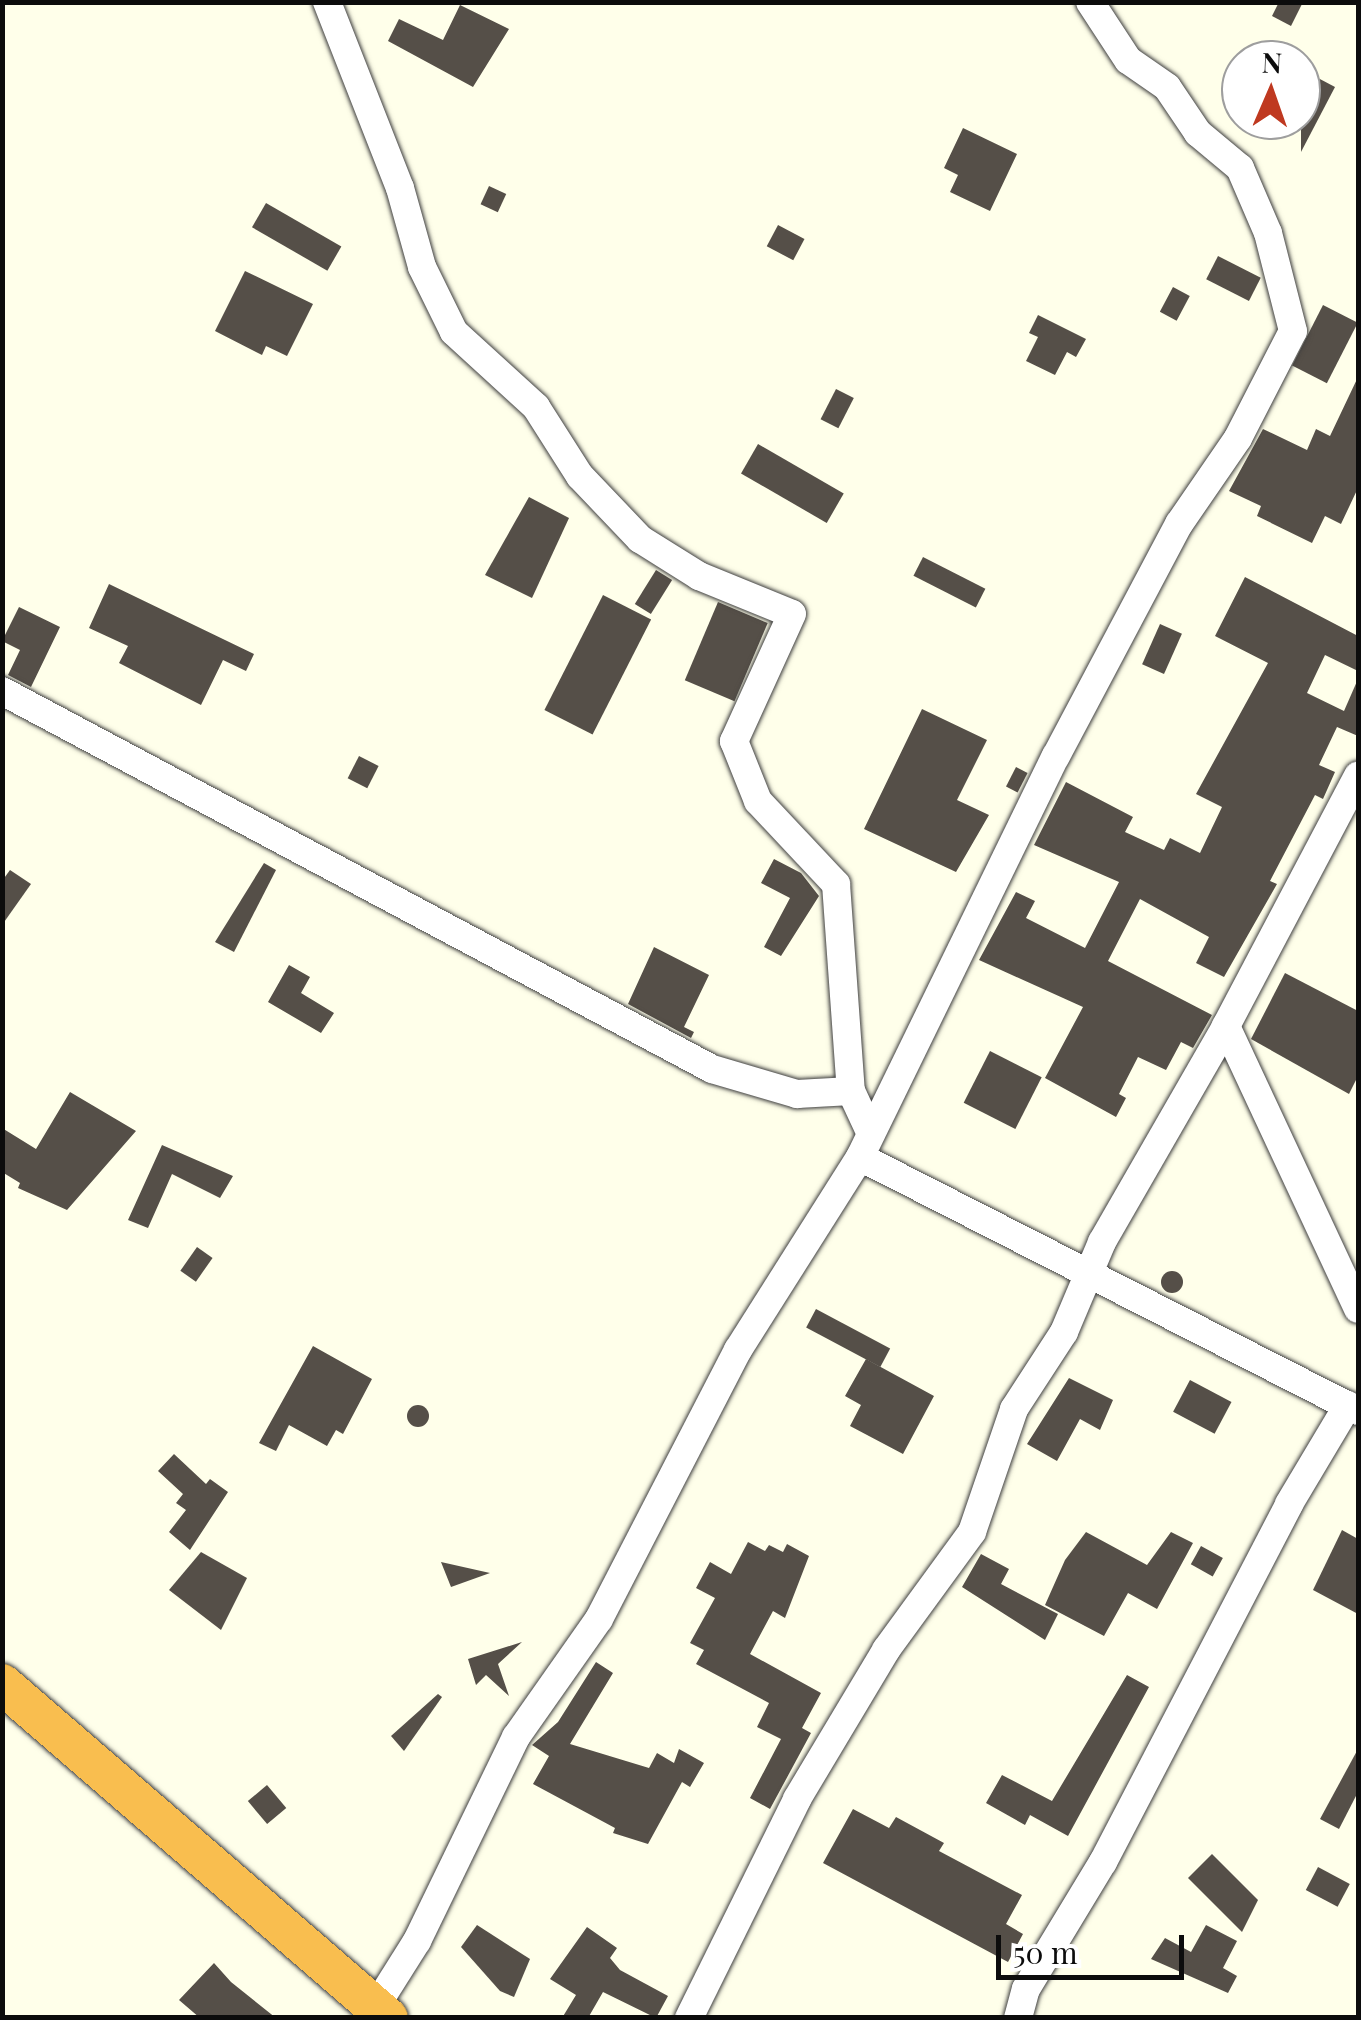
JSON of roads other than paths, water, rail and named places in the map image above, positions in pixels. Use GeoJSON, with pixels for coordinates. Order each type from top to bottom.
{"type":"FeatureCollection","features":[{"type":"Feature","properties":{"kind":"highway"},"geometry":{"type":"LineString","coordinates":[[2,1684],[373,2014]]}},
{"type":"Feature","properties":{"kind":"street"},"geometry":{"type":"LineString","coordinates":[[327,2],[400,188],[422,267],[454,332],[536,408],[580,476],[640,539],[699,576],[792,614],[734,741],[758,801],[836,884],[851,1091],[865,1146],[1088,1275],[1353,1408],[1288,1504],[1103,1862],[1026,1989],[1018,2018]]}},
{"type":"Feature","properties":{"kind":"street"},"geometry":{"type":"LineString","coordinates":[[373,2014],[417,1941],[516,1737],[599,1619],[738,1350],[865,1146],[1056,756],[1179,524],[1238,438],[1293,331],[1292,306],[1249,183],[1198,133],[1167,88],[1128,60],[1090,2]]}},
{"type":"Feature","properties":{"kind":"street"},"geometry":{"type":"LineString","coordinates":[[2,691],[712,1069],[797,1094],[851,1091]]}},
{"type":"Feature","properties":{"kind":"street"},"geometry":{"type":"LineString","coordinates":[[689,2018],[797,1799],[886,1650],[972,1532],[1014,1409],[1064,1332],[1088,1275],[1358,776]]}},
{"type":"Feature","properties":{"kind":"street"},"geometry":{"type":"LineString","coordinates":[[1226,1026],[1358,1309]]}}]}
